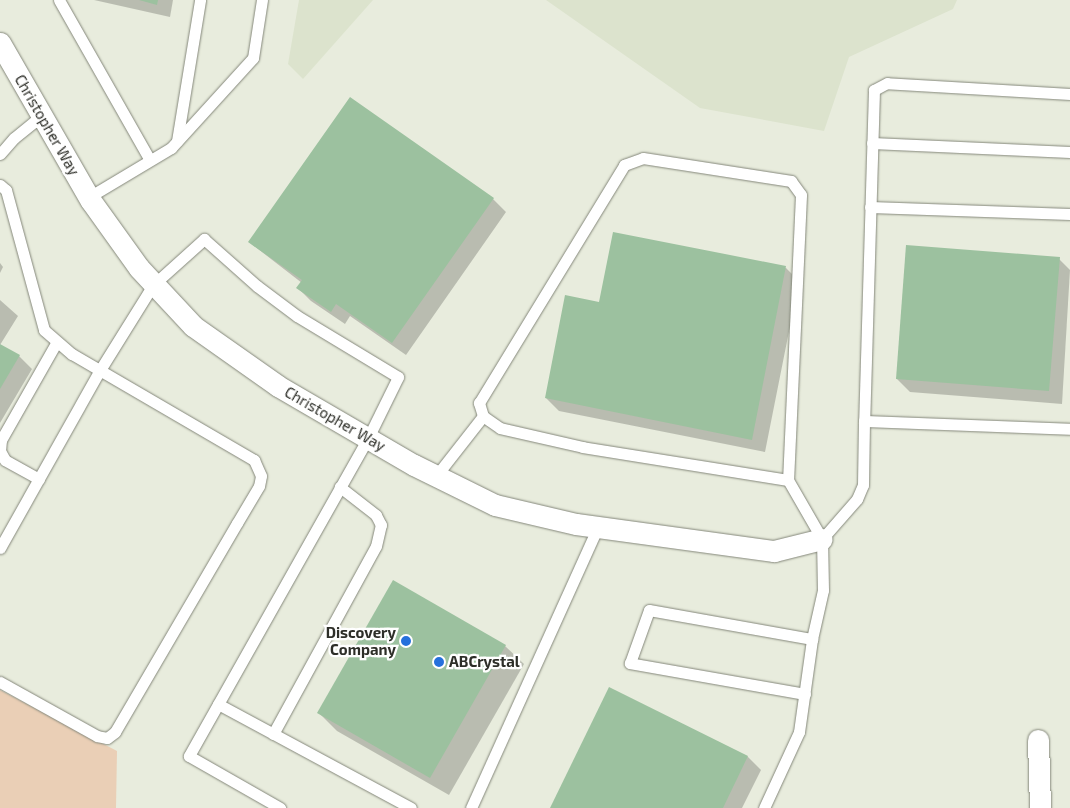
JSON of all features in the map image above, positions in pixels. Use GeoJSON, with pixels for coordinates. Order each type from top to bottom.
{"type":"FeatureCollection","features":[{"type":"Feature","properties":{"kind":"street","name":"Christopher Way"},"geometry":{"type":"LineString","coordinates":[[0,43],[114,236],[153,284],[194,326],[236,359],[368,438],[436,476],[495,505],[598,527],[774,551],[822,539]]}},
{"type":"Feature","properties":{"kind":"street"},"geometry":{"type":"LineString","coordinates":[[1038,740],[1040,808]]}},
{"type":"Feature","properties":{"kind":"lane"},"geometry":{"type":"LineString","coordinates":[[58,0],[150,160]]}},
{"type":"Feature","properties":{"kind":"lane"},"geometry":{"type":"LineString","coordinates":[[178,141],[200,0]]}},
{"type":"Feature","properties":{"kind":"lane"},"geometry":{"type":"LineString","coordinates":[[89,196],[178,141],[253,58],[262,0]]}},
{"type":"Feature","properties":{"kind":"lane"},"geometry":{"type":"LineString","coordinates":[[822,539],[857,499],[863,485],[874,90],[887,83],[1070,94]]}},
{"type":"Feature","properties":{"kind":"lane"},"geometry":{"type":"LineString","coordinates":[[0,154],[14,138],[34,122],[45,121]]}},
{"type":"Feature","properties":{"kind":"lane"},"geometry":{"type":"LineString","coordinates":[[872,142],[1070,152]]}},
{"type":"Feature","properties":{"kind":"lane"},"geometry":{"type":"LineString","coordinates":[[764,808],[798,732],[812,639],[823,590],[822,539],[788,480],[800,196],[791,181],[643,158],[624,165],[479,403],[483,416],[500,428],[583,447],[788,480]]}},
{"type":"Feature","properties":{"kind":"lane"},"geometry":{"type":"LineString","coordinates":[[0,185],[6,190],[44,330],[56,343],[254,460],[261,476],[259,486],[115,732],[107,738],[97,736],[0,682]]}},
{"type":"Feature","properties":{"kind":"lane"},"geometry":{"type":"LineString","coordinates":[[870,207],[1070,214]]}},
{"type":"Feature","properties":{"kind":"lane"},"geometry":{"type":"LineString","coordinates":[[0,548],[100,370],[153,284],[204,239],[256,286],[297,316],[398,376],[368,438],[189,756],[280,808]]}},
{"type":"Feature","properties":{"kind":"lane"},"geometry":{"type":"LineString","coordinates":[[39,479],[4,460],[0,451],[1,440],[56,343]]}},
{"type":"Feature","properties":{"kind":"lane"},"geometry":{"type":"LineString","coordinates":[[436,476],[483,416]]}},
{"type":"Feature","properties":{"kind":"lane"},"geometry":{"type":"LineString","coordinates":[[864,421],[1070,429]]}},
{"type":"Feature","properties":{"kind":"lane"},"geometry":{"type":"LineString","coordinates":[[272,734],[376,546],[381,525],[376,515],[340,487]]}},
{"type":"Feature","properties":{"kind":"lane"},"geometry":{"type":"LineString","coordinates":[[471,808],[598,527]]}},
{"type":"Feature","properties":{"kind":"lane"},"geometry":{"type":"LineString","coordinates":[[805,694],[630,663],[649,610],[812,639]]}},
{"type":"Feature","properties":{"kind":"lane"},"geometry":{"type":"LineString","coordinates":[[218,704],[411,808]]}},
{"type":"Feature","properties":{"kind":"shaded area"},"geometry":{"type":"Polygon","coordinates":[[[299,0],[373,0],[303,79],[288,64],[299,0]]]}},
{"type":"Feature","properties":{"kind":"shaded area"},"geometry":{"type":"Polygon","coordinates":[[[546,0],[957,0],[953,9],[849,57],[824,131],[700,108],[546,0]]]}},
{"type":"Feature","properties":{"kind":"shaded area"},"geometry":{"type":"Polygon","coordinates":[[[0,690],[117,751],[116,808],[0,808],[0,690]]]}},
{"type":"Feature","properties":{"kind":"building"},"geometry":{"type":"Polygon","coordinates":[[[139,0],[158,0],[157,5],[139,0]]]}},
{"type":"Feature","properties":{"kind":"building"},"geometry":{"type":"Polygon","coordinates":[[[350,97],[494,198],[392,343],[336,304],[331,312],[296,288],[302,280],[248,242],[350,97]]]}},
{"type":"Feature","properties":{"kind":"building"},"geometry":{"type":"Polygon","coordinates":[[[613,232],[786,266],[752,440],[545,398],[565,295],[599,302],[613,232]]]}},
{"type":"Feature","properties":{"kind":"building"},"geometry":{"type":"Polygon","coordinates":[[[906,245],[1060,257],[1049,391],[896,379],[906,245]]]}},
{"type":"Feature","properties":{"kind":"building"},"geometry":{"type":"Polygon","coordinates":[[[0,344],[20,355],[0,389],[0,344]]]}},
{"type":"Feature","properties":{"kind":"building"},"geometry":{"type":"Polygon","coordinates":[[[393,580],[506,645],[430,778],[317,713],[393,580]]]}},
{"type":"Feature","properties":{"kind":"building"},"geometry":{"type":"Polygon","coordinates":[[[609,687],[748,756],[723,808],[550,808],[609,687]]]}},
{"type":"Feature","properties":{"kind":"place","name":"Discovery Company"},"geometry":{"type":"Point","coordinates":[406,641]}},
{"type":"Feature","properties":{"kind":"place","name":"ABCrystal"},"geometry":{"type":"Point","coordinates":[439,662]}}]}
